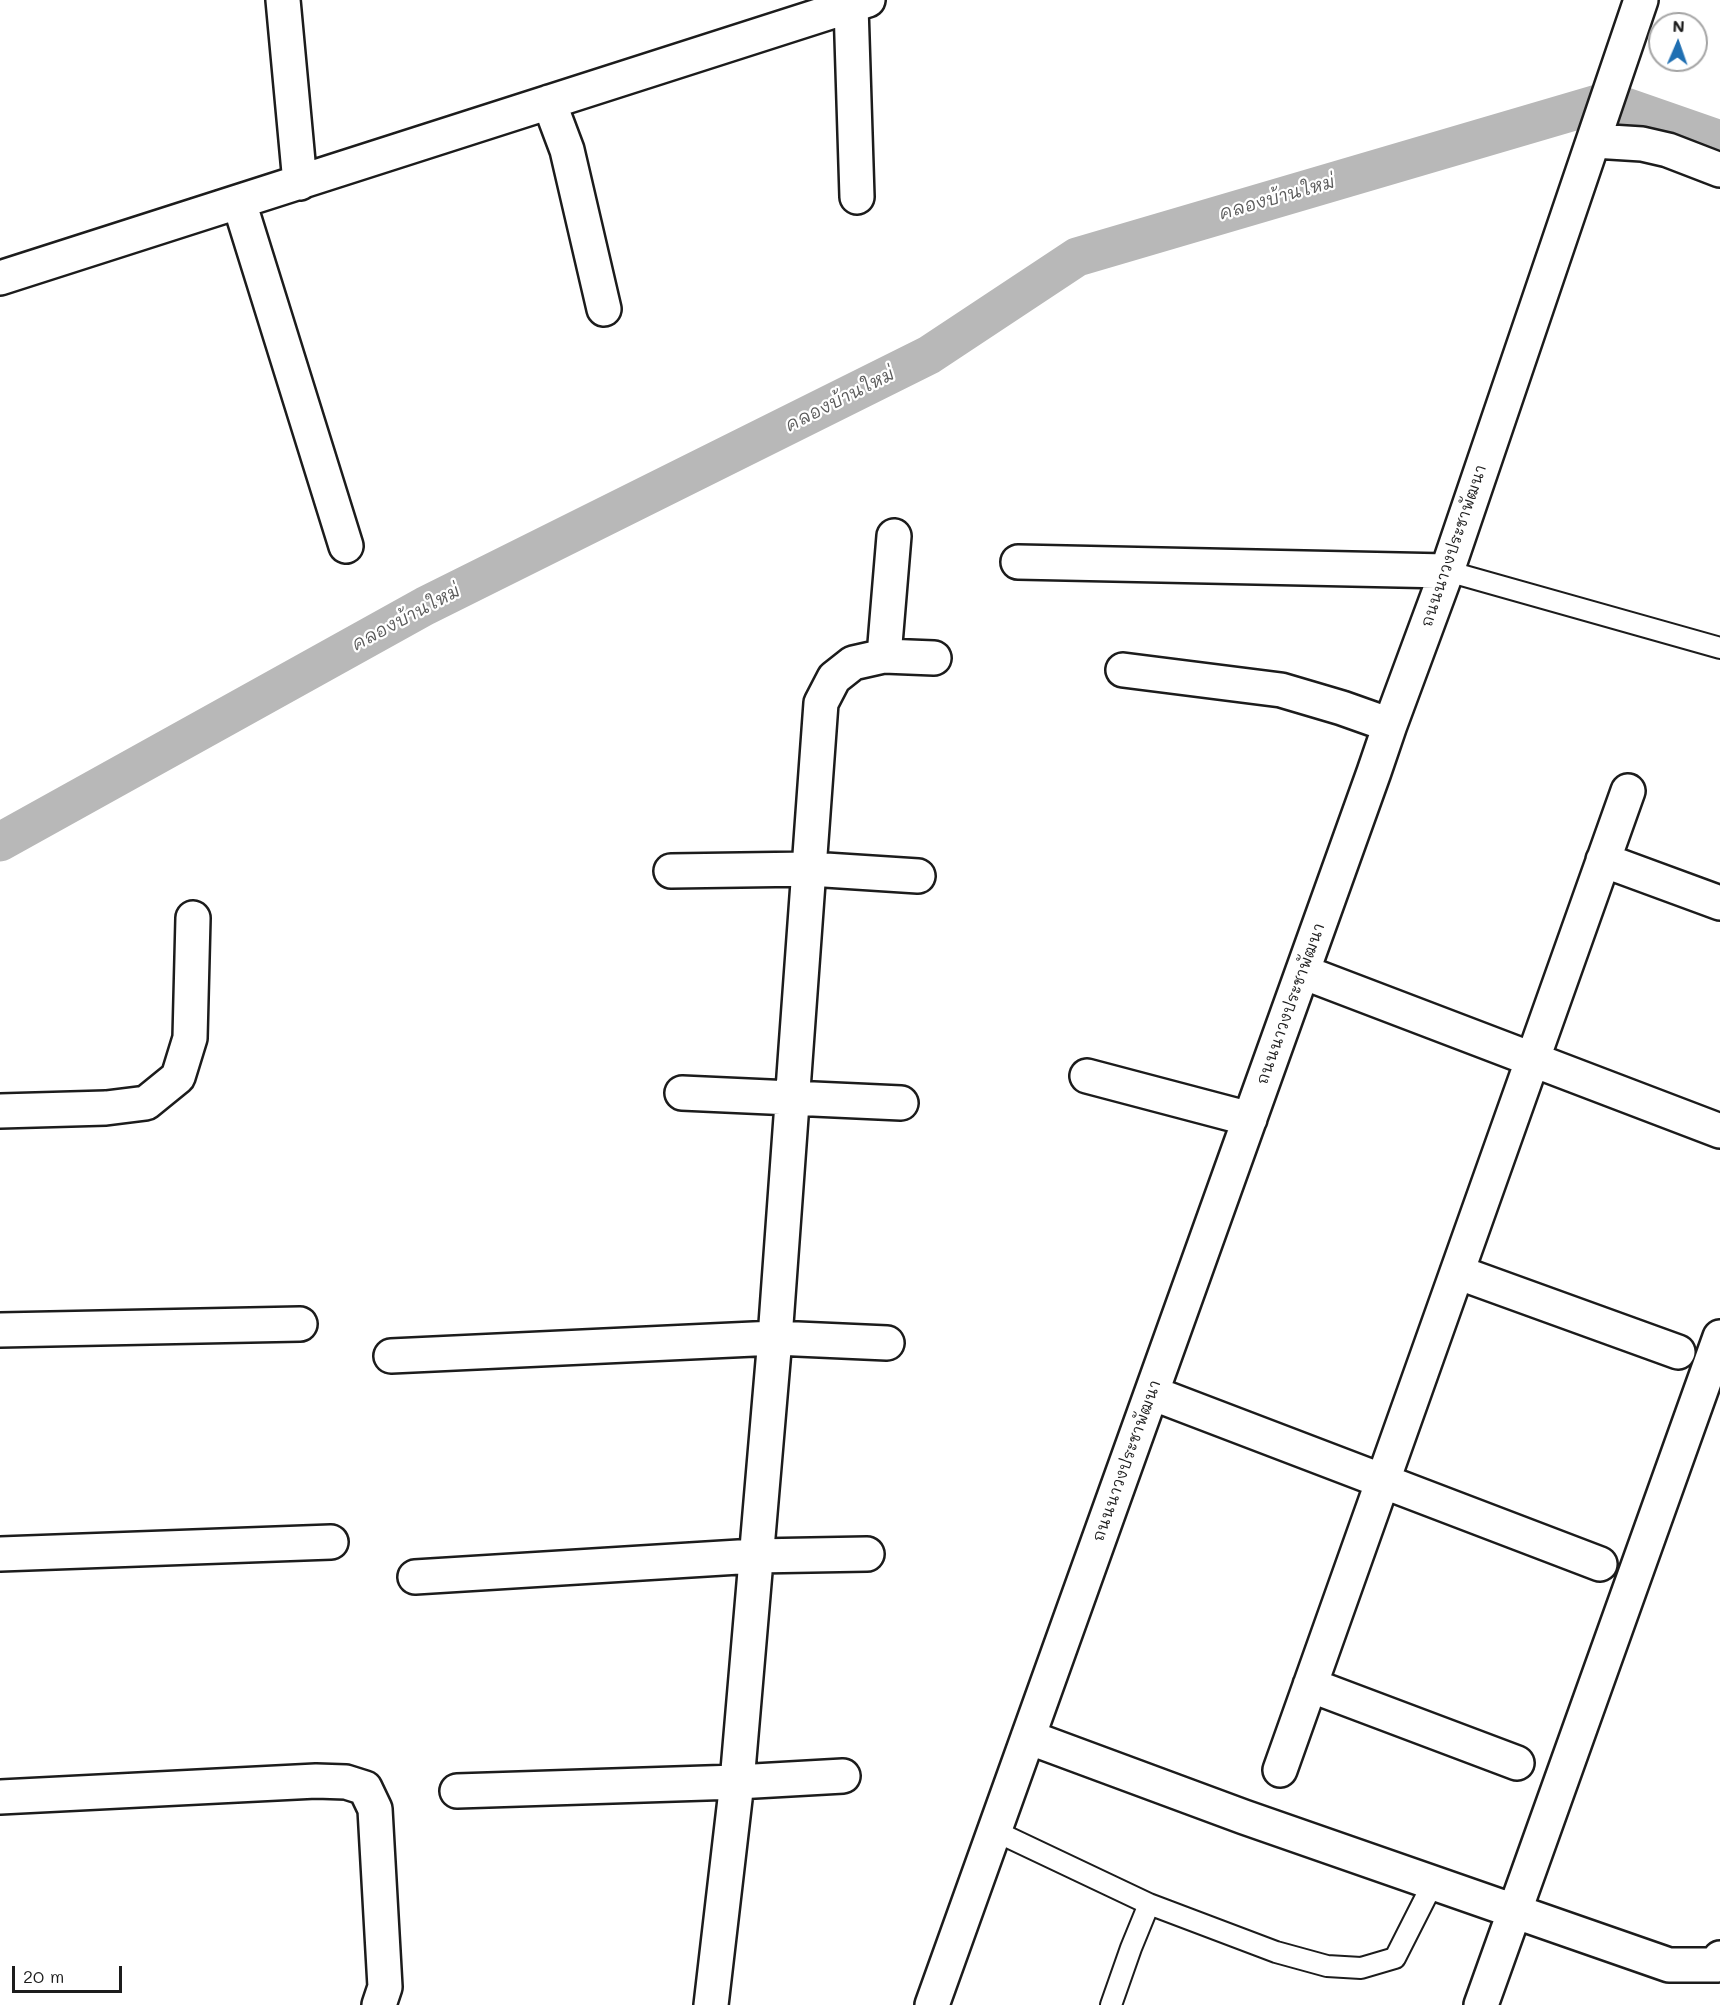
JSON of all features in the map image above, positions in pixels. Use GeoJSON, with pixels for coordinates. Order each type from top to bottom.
{"type":"FeatureCollection","features":[{"type":"Feature","properties":{"kind":"street"},"geometry":{"type":"LineString","coordinates":[[283,0],[300,183]]}},
{"type":"Feature","properties":{"kind":"street","name":"ถนนนาวงประชาพัฒนา"},"geometry":{"type":"LineString","coordinates":[[932,2005],[1447,571],[1641,0]]}},
{"type":"Feature","properties":{"kind":"street"},"geometry":{"type":"LineString","coordinates":[[0,278],[859,3],[857,197]]}},
{"type":"Feature","properties":{"kind":"street"},"geometry":{"type":"LineString","coordinates":[[549,102],[567,150],[604,309]]}},
{"type":"Feature","properties":{"kind":"street"},"geometry":{"type":"LineString","coordinates":[[1596,134],[1668,150],[1720,170]]}},
{"type":"Feature","properties":{"kind":"street"},"geometry":{"type":"LineString","coordinates":[[239,202],[346,546]]}},
{"type":"Feature","properties":{"kind":"street"},"geometry":{"type":"LineString","coordinates":[[884,656],[894,536]]}},
{"type":"Feature","properties":{"kind":"street"},"geometry":{"type":"LineString","coordinates":[[1018,562],[1447,571]]}},
{"type":"Feature","properties":{"kind":"street"},"geometry":{"type":"LineString","coordinates":[[711,2005],[737,1782],[775,1338],[821,703],[834,678],[853,663],[884,656],[934,657]]}},
{"type":"Feature","properties":{"kind":"street"},"geometry":{"type":"LineString","coordinates":[[1124,670],[1281,690],[1390,725]]}},
{"type":"Feature","properties":{"kind":"street"},"geometry":{"type":"LineString","coordinates":[[1280,1770],[1628,791]]}},
{"type":"Feature","properties":{"kind":"street"},"geometry":{"type":"LineString","coordinates":[[1603,860],[1720,903]]}},
{"type":"Feature","properties":{"kind":"street"},"geometry":{"type":"LineString","coordinates":[[671,871],[810,869],[918,876]]}},
{"type":"Feature","properties":{"kind":"street"},"geometry":{"type":"LineString","coordinates":[[0,1111],[106,1108],[146,1103],[178,1077],[190,1038],[193,918]]}},
{"type":"Feature","properties":{"kind":"street"},"geometry":{"type":"LineString","coordinates":[[1303,972],[1720,1131]]}},
{"type":"Feature","properties":{"kind":"street"},"geometry":{"type":"LineString","coordinates":[[1087,1076],[1250,1119]]}},
{"type":"Feature","properties":{"kind":"street"},"geometry":{"type":"LineString","coordinates":[[682,1093],[901,1102]]}},
{"type":"Feature","properties":{"kind":"street"},"geometry":{"type":"LineString","coordinates":[[1457,1272],[1678,1353]]}},
{"type":"Feature","properties":{"kind":"street"},"geometry":{"type":"LineString","coordinates":[[0,1330],[300,1324]]}},
{"type":"Feature","properties":{"kind":"street"},"geometry":{"type":"LineString","coordinates":[[1480,2005],[1720,1337]]}},
{"type":"Feature","properties":{"kind":"street"},"geometry":{"type":"LineString","coordinates":[[391,1356],[775,1338],[886,1343]]}},
{"type":"Feature","properties":{"kind":"street"},"geometry":{"type":"LineString","coordinates":[[1152,1393],[1600,1564]]}},
{"type":"Feature","properties":{"kind":"street"},"geometry":{"type":"LineString","coordinates":[[0,1554],[332,1542]]}},
{"type":"Feature","properties":{"kind":"street"},"geometry":{"type":"LineString","coordinates":[[415,1577],[755,1556],[867,1554]]}},
{"type":"Feature","properties":{"kind":"street"},"geometry":{"type":"LineString","coordinates":[[1310,1685],[1517,1763]]}},
{"type":"Feature","properties":{"kind":"street"},"geometry":{"type":"LineString","coordinates":[[1028,1737],[1244,1817],[1669,1965],[1719,1963]]}},
{"type":"Feature","properties":{"kind":"street"},"geometry":{"type":"LineString","coordinates":[[457,1791],[737,1782],[843,1776]]}},
{"type":"Feature","properties":{"kind":"street"},"geometry":{"type":"LineString","coordinates":[[0,1797],[316,1781],[346,1782],[365,1788],[375,1809],[386,1987],[379,2005]]}},
{"type":"Feature","properties":{"kind":"lane"},"geometry":{"type":"LineString","coordinates":[[1447,571],[1720,648]]}},
{"type":"Feature","properties":{"kind":"lane"},"geometry":{"type":"LineString","coordinates":[[995,1831],[1149,1904],[1276,1952],[1327,1966],[1361,1968],[1395,1958],[1433,1883]]}},
{"type":"Feature","properties":{"kind":"lane"},"geometry":{"type":"LineString","coordinates":[[1111,2005],[1149,1904]]}},
{"type":"Feature","properties":{"kind":"waterway","name":"คลองบ้านใหม่"},"geometry":{"type":"LineString","coordinates":[[0,842],[425,606],[929,355],[1077,257],[1608,101],[1720,140]]}}]}
